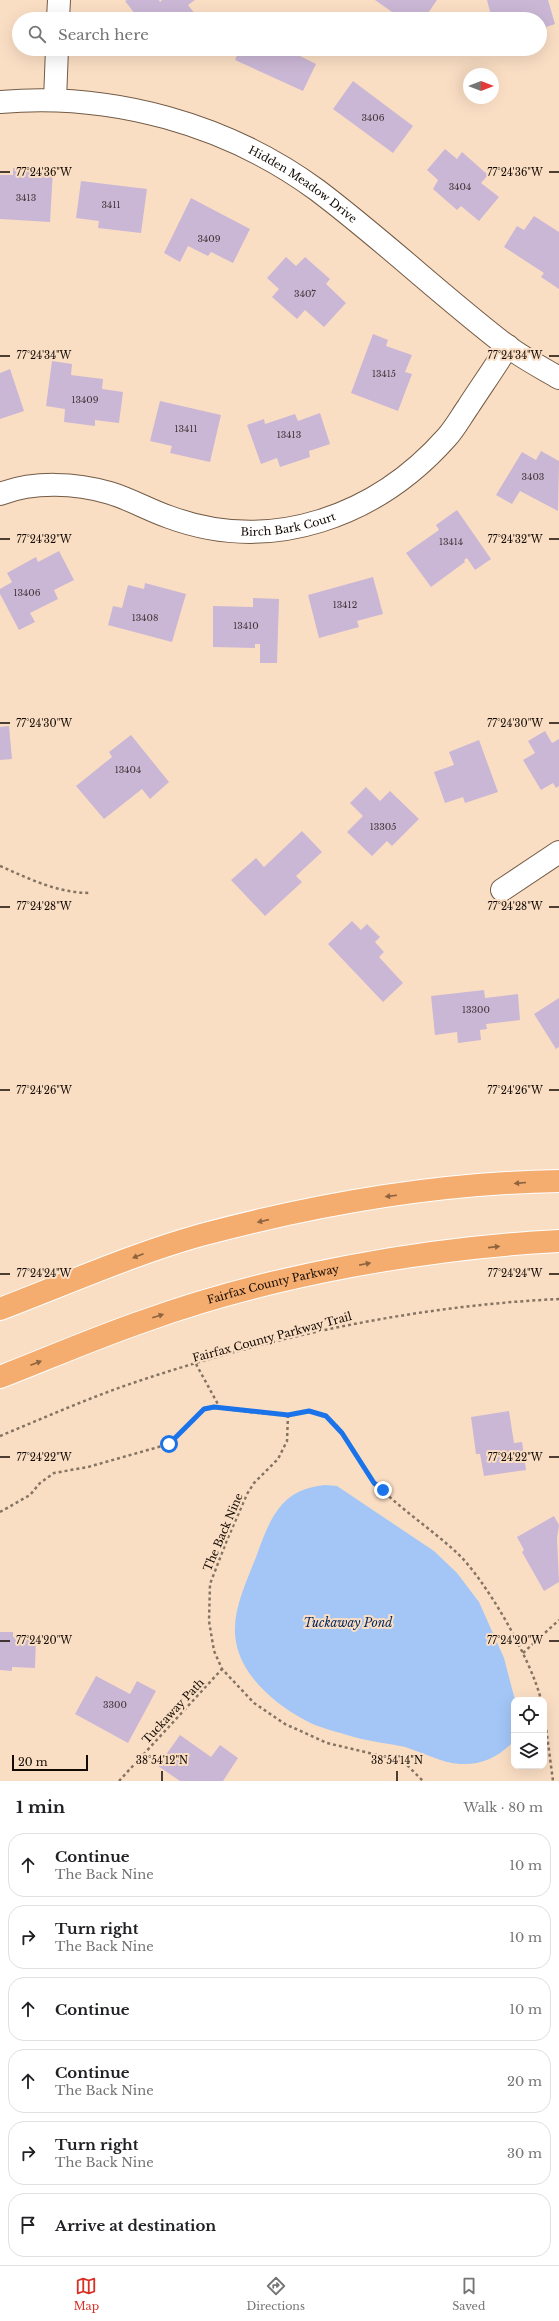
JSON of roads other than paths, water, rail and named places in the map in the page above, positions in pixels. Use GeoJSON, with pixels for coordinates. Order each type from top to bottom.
{"type":"FeatureCollection","features":[{"type":"Feature","properties":{"kind":"highway"},"geometry":{"type":"LineString","coordinates":[[0,1309],[153,1250],[201,1235],[314,1209],[370,1198],[438,1190],[559,1181]]}},
{"type":"Feature","properties":{"kind":"highway","name":"Fairfax County Parkway"},"geometry":{"type":"LineString","coordinates":[[0,1377],[148,1319],[229,1295],[296,1278],[389,1260],[559,1241]]}},
{"type":"Feature","properties":{"kind":"street"},"geometry":{"type":"LineString","coordinates":[[58,12],[59,0]]}},
{"type":"Feature","properties":{"kind":"street"},"geometry":{"type":"LineString","coordinates":[[55,100],[57,56]]}},
{"type":"Feature","properties":{"kind":"street","name":"Hidden Meadow Drive"},"geometry":{"type":"LineString","coordinates":[[0,102],[55,100],[121,107],[172,119],[220,136],[270,160],[316,190],[508,346],[559,378]]}},
{"type":"Feature","properties":{"kind":"street","name":"Birch Bark Court"},"geometry":{"type":"LineString","coordinates":[[0,494],[44,485],[76,486],[111,493],[170,518],[210,528],[246,532],[283,530],[320,522],[362,505],[390,489],[421,464],[449,435],[508,346]]}},
{"type":"Feature","properties":{"kind":"street"},"geometry":{"type":"LineString","coordinates":[[502,890],[559,852]]}},
{"type":"Feature","properties":{"kind":"water","name":"Tuckaway Pond"},"geometry":{"type":"Polygon","coordinates":[[[325,1485],[337,1486],[434,1551],[457,1573],[479,1602],[504,1658],[514,1697],[511,1697],[511,1744],[501,1752],[489,1759],[475,1763],[460,1764],[439,1760],[405,1747],[360,1739],[322,1727],[303,1719],[271,1697],[252,1677],[239,1654],[236,1642],[235,1630],[238,1605],[265,1534],[276,1513],[282,1504],[290,1497],[311,1487],[325,1485]]]}}]}
